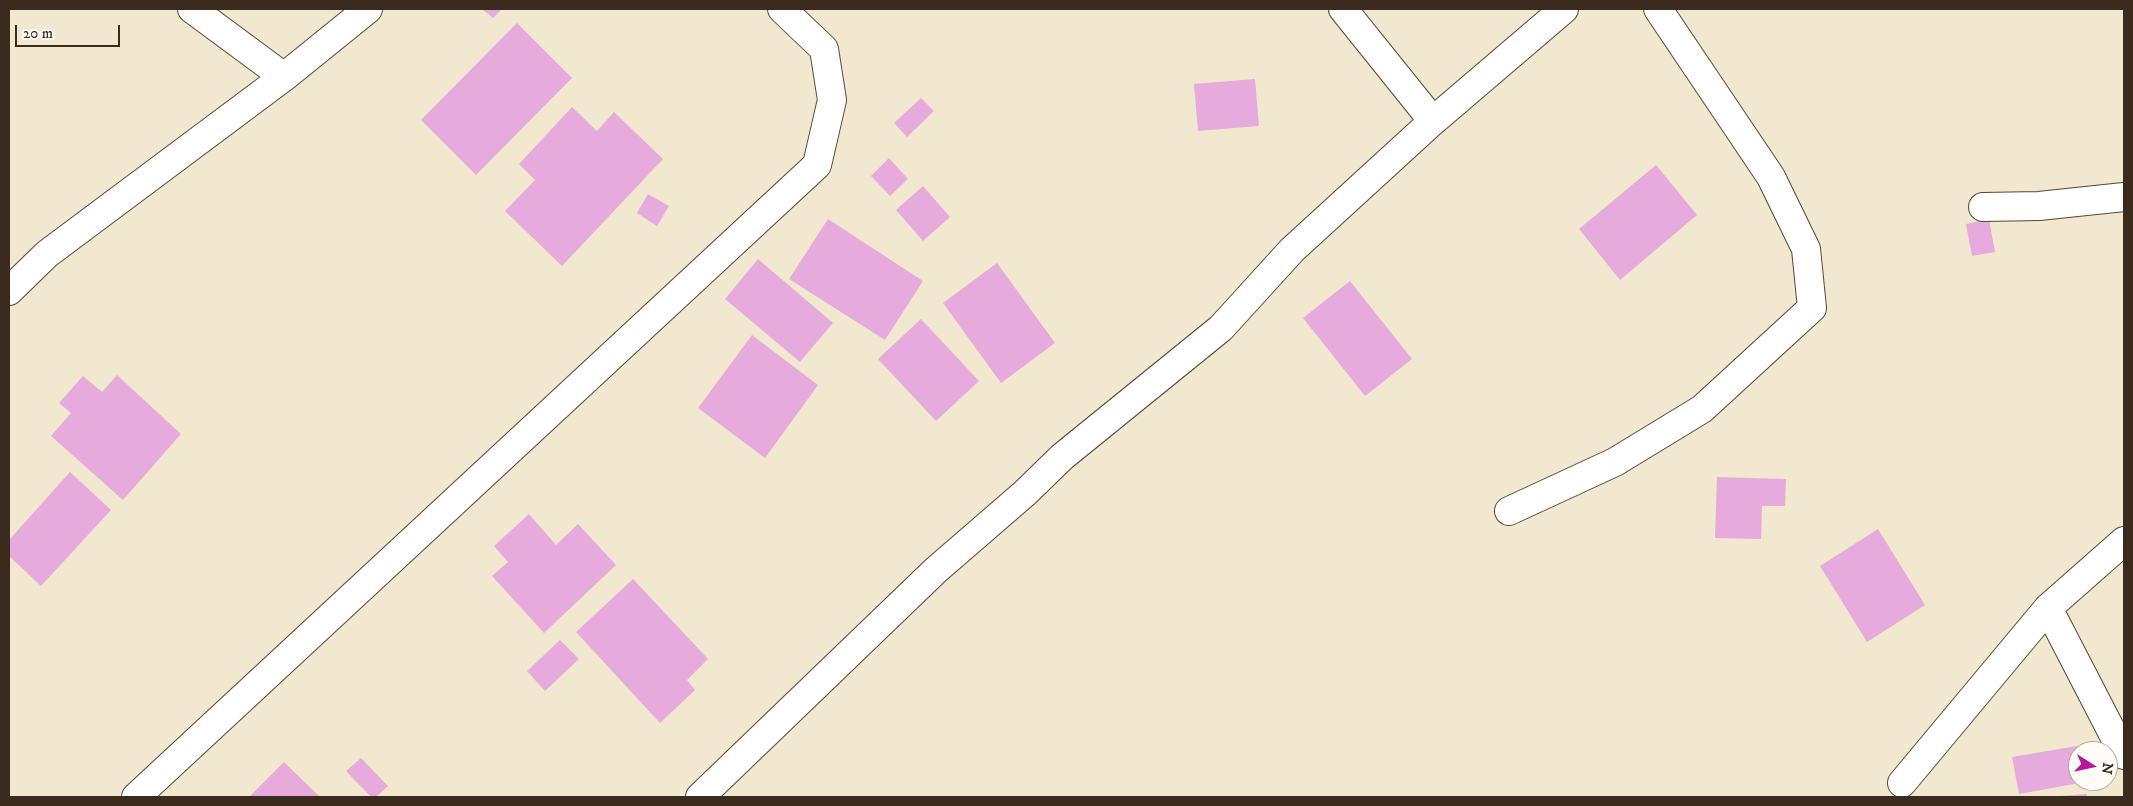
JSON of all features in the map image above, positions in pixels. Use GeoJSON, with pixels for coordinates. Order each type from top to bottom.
{"type":"FeatureCollection","features":[{"type":"Feature","properties":{"kind":"street"},"geometry":{"type":"LineString","coordinates":[[192,9],[284,77]]}},
{"type":"Feature","properties":{"kind":"street"},"geometry":{"type":"LineString","coordinates":[[9,291],[47,254],[284,77],[368,9]]}},
{"type":"Feature","properties":{"kind":"street"},"geometry":{"type":"LineString","coordinates":[[136,797],[817,166],[832,100],[824,50],[782,9]]}},
{"type":"Feature","properties":{"kind":"street"},"geometry":{"type":"LineString","coordinates":[[1344,9],[1433,121]]}},
{"type":"Feature","properties":{"kind":"street"},"geometry":{"type":"LineString","coordinates":[[700,797],[936,570],[1025,493],[1062,457],[1221,328],[1292,250],[1433,121],[1564,9]]}},
{"type":"Feature","properties":{"kind":"street"},"geometry":{"type":"LineString","coordinates":[[1509,511],[1615,462],[1702,409],[1812,308],[1806,249],[1771,177],[1658,9]]}},
{"type":"Feature","properties":{"kind":"street"},"geometry":{"type":"LineString","coordinates":[[1983,207],[2039,206],[2124,197]]}},
{"type":"Feature","properties":{"kind":"street"},"geometry":{"type":"LineString","coordinates":[[1897,793],[2048,608],[2124,540]]}},
{"type":"Feature","properties":{"kind":"street"},"geometry":{"type":"LineString","coordinates":[[2048,608],[2124,755]]}},
{"type":"Feature","properties":{"kind":"building"},"geometry":{"type":"Polygon","coordinates":[[[482,9],[502,9],[493,18],[482,9]]]}},
{"type":"Feature","properties":{"kind":"building"},"geometry":{"type":"Polygon","coordinates":[[[517,23],[572,78],[476,175],[421,120],[517,23]]]}},
{"type":"Feature","properties":{"kind":"building"},"geometry":{"type":"Polygon","coordinates":[[[1255,79],[1259,126],[1198,131],[1194,84],[1255,79]]]}},
{"type":"Feature","properties":{"kind":"building"},"geometry":{"type":"Polygon","coordinates":[[[921,98],[934,111],[907,137],[894,123],[921,98]]]}},
{"type":"Feature","properties":{"kind":"building"},"geometry":{"type":"Polygon","coordinates":[[[572,107],[597,131],[614,112],[663,159],[562,266],[505,211],[535,180],[519,164],[572,107]]]}},
{"type":"Feature","properties":{"kind":"building"},"geometry":{"type":"Polygon","coordinates":[[[889,158],[908,179],[890,196],[871,176],[889,158]]]}},
{"type":"Feature","properties":{"kind":"building"},"geometry":{"type":"Polygon","coordinates":[[[1656,165],[1697,215],[1620,280],[1579,229],[1656,165]]]}},
{"type":"Feature","properties":{"kind":"building"},"geometry":{"type":"Polygon","coordinates":[[[923,186],[950,217],[923,241],[896,210],[923,186]]]}},
{"type":"Feature","properties":{"kind":"building"},"geometry":{"type":"Polygon","coordinates":[[[648,194],[669,206],[657,226],[637,213],[648,194]]]}},
{"type":"Feature","properties":{"kind":"building"},"geometry":{"type":"Polygon","coordinates":[[[828,219],[923,281],[885,340],[789,279],[828,219]]]}},
{"type":"Feature","properties":{"kind":"building"},"geometry":{"type":"Polygon","coordinates":[[[1989,219],[1995,252],[1972,256],[1966,224],[1989,219]]]}},
{"type":"Feature","properties":{"kind":"building"},"geometry":{"type":"Polygon","coordinates":[[[758,259],[833,323],[800,362],[725,299],[758,259]]]}},
{"type":"Feature","properties":{"kind":"building"},"geometry":{"type":"Polygon","coordinates":[[[997,263],[1055,343],[1001,383],[943,303],[997,263]]]}},
{"type":"Feature","properties":{"kind":"building"},"geometry":{"type":"Polygon","coordinates":[[[1350,281],[1412,359],[1365,396],[1303,318],[1350,281]]]}},
{"type":"Feature","properties":{"kind":"building"},"geometry":{"type":"Polygon","coordinates":[[[921,319],[979,381],[936,421],[878,359],[921,319]]]}},
{"type":"Feature","properties":{"kind":"building"},"geometry":{"type":"Polygon","coordinates":[[[752,335],[818,385],[765,458],[698,408],[752,335]]]}},
{"type":"Feature","properties":{"kind":"building"},"geometry":{"type":"Polygon","coordinates":[[[117,375],[181,434],[123,500],[51,436],[71,413],[59,403],[83,376],[102,392],[117,375]]]}},
{"type":"Feature","properties":{"kind":"building"},"geometry":{"type":"Polygon","coordinates":[[[70,472],[111,510],[41,586],[9,556],[9,540],[70,472]]]}},
{"type":"Feature","properties":{"kind":"building"},"geometry":{"type":"Polygon","coordinates":[[[1717,477],[1786,479],[1785,506],[1762,506],[1761,539],[1715,538],[1717,477]]]}},
{"type":"Feature","properties":{"kind":"building"},"geometry":{"type":"Polygon","coordinates":[[[529,514],[556,545],[578,524],[616,565],[544,633],[492,576],[508,562],[494,546],[529,514]]]}},
{"type":"Feature","properties":{"kind":"building"},"geometry":{"type":"Polygon","coordinates":[[[1878,529],[1925,605],[1867,642],[1820,566],[1878,529]]]}},
{"type":"Feature","properties":{"kind":"building"},"geometry":{"type":"Polygon","coordinates":[[[633,579],[708,659],[687,680],[695,690],[660,723],[576,632],[633,579]]]}},
{"type":"Feature","properties":{"kind":"building"},"geometry":{"type":"Polygon","coordinates":[[[560,640],[579,659],[545,691],[527,671],[560,640]]]}},
{"type":"Feature","properties":{"kind":"building"},"geometry":{"type":"Polygon","coordinates":[[[2068,748],[2068,785],[2019,794],[2012,757],[2068,748]]]}},
{"type":"Feature","properties":{"kind":"building"},"geometry":{"type":"Polygon","coordinates":[[[361,758],[388,786],[376,797],[371,797],[346,771],[361,758]]]}},
{"type":"Feature","properties":{"kind":"building"},"geometry":{"type":"Polygon","coordinates":[[[284,762],[320,797],[249,797],[284,762]]]}},
{"type":"Feature","properties":{"kind":"building"},"geometry":{"type":"Polygon","coordinates":[[[2087,794],[2087,797],[2060,797],[2060,796],[2087,794]]]}}]}
